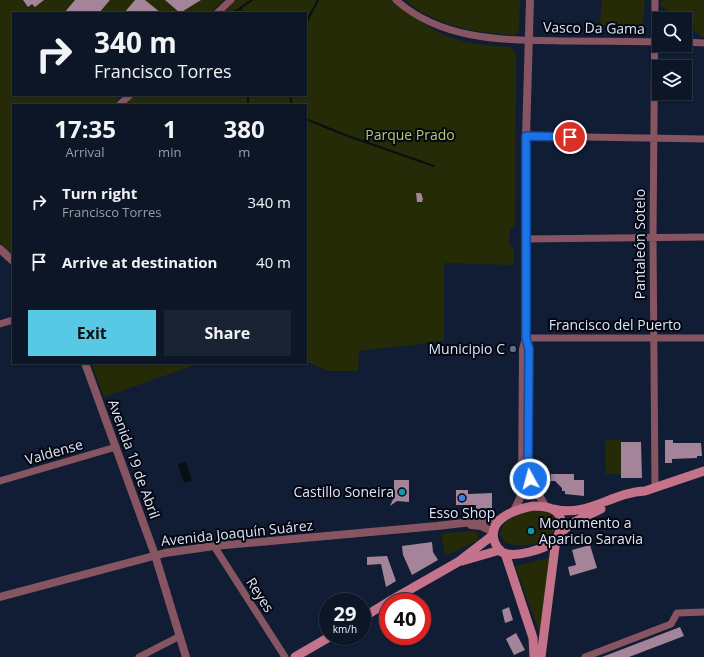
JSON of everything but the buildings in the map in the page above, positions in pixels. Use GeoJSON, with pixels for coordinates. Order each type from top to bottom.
{"type":"FeatureCollection","features":[{"type":"Feature","properties":{"kind":"main road"},"geometry":{"type":"LineString","coordinates":[[404,593],[458,562],[493,533],[500,520],[514,511],[533,506],[549,507],[566,512],[574,511],[635,492],[655,488],[704,471]]}},
{"type":"Feature","properties":{"kind":"main road"},"geometry":{"type":"LineString","coordinates":[[458,562],[502,552],[517,554],[544,547],[557,537],[567,526],[590,513],[637,497],[645,491]]}},
{"type":"Feature","properties":{"kind":"main road"},"geometry":{"type":"LineString","coordinates":[[541,657],[557,537],[561,519],[549,507]]}},
{"type":"Feature","properties":{"kind":"main road"},"geometry":{"type":"LineString","coordinates":[[493,533],[495,543],[502,552],[521,601],[533,638],[534,657]]}},
{"type":"Feature","properties":{"kind":"main road"},"geometry":{"type":"LineString","coordinates":[[521,601],[530,614],[538,636],[544,637]]}},
{"type":"Feature","properties":{"kind":"main road"},"geometry":{"type":"LineString","coordinates":[[295,657],[319,643]]}},
{"type":"Feature","properties":{"kind":"street"},"geometry":{"type":"LineString","coordinates":[[218,12],[231,0]]}},
{"type":"Feature","properties":{"kind":"street","name":"Vasco Da Gama"},"geometry":{"type":"LineString","coordinates":[[396,0],[420,18],[447,29],[474,36],[528,41],[652,42]]}},
{"type":"Feature","properties":{"kind":"street"},"geometry":{"type":"LineString","coordinates":[[514,511],[522,489],[524,350],[526,338],[526,136],[530,0]]}},
{"type":"Feature","properties":{"kind":"street","name":"Pantaleón Sotelo"},"geometry":{"type":"LineString","coordinates":[[655,0],[655,12]]}},
{"type":"Feature","properties":{"kind":"street"},"geometry":{"type":"LineString","coordinates":[[692,42],[704,43]]}},
{"type":"Feature","properties":{"kind":"street","name":"Pantaleón Sotelo"},"geometry":{"type":"LineString","coordinates":[[655,488],[652,237],[656,52]]}},
{"type":"Feature","properties":{"kind":"street"},"geometry":{"type":"LineString","coordinates":[[120,104],[129,96]]}},
{"type":"Feature","properties":{"kind":"street"},"geometry":{"type":"LineString","coordinates":[[526,136],[704,139]]}},
{"type":"Feature","properties":{"kind":"street"},"geometry":{"type":"LineString","coordinates":[[526,239],[704,237]]}},
{"type":"Feature","properties":{"kind":"street"},"geometry":{"type":"LineString","coordinates":[[0,249],[12,260]]}},
{"type":"Feature","properties":{"kind":"street"},"geometry":{"type":"LineString","coordinates":[[0,324],[12,320]]}},
{"type":"Feature","properties":{"kind":"street"},"geometry":{"type":"LineString","coordinates":[[526,338],[529,349],[528,466],[530,479],[536,491],[549,507]]}},
{"type":"Feature","properties":{"kind":"street","name":"Francisco del Puerto"},"geometry":{"type":"LineString","coordinates":[[526,338],[704,338]]}},
{"type":"Feature","properties":{"kind":"street","name":"Avenida 19 de Abril"},"geometry":{"type":"LineString","coordinates":[[85,364],[155,556],[186,657]]}},
{"type":"Feature","properties":{"kind":"street","name":"Valdense"},"geometry":{"type":"LineString","coordinates":[[0,481],[116,447]]}},
{"type":"Feature","properties":{"kind":"street","name":"Avenida Joaquín Suárez"},"geometry":{"type":"LineString","coordinates":[[0,597],[155,556],[214,546],[500,520]]}},
{"type":"Feature","properties":{"kind":"street","name":"Avenida Joaquín Suárez"},"geometry":{"type":"LineString","coordinates":[[458,524],[481,526],[493,533]]}},
{"type":"Feature","properties":{"kind":"street","name":"Reyes"},"geometry":{"type":"LineString","coordinates":[[214,546],[285,657]]}},
{"type":"Feature","properties":{"kind":"street"},"geometry":{"type":"LineString","coordinates":[[584,657],[671,624],[677,613],[704,612]]}},
{"type":"Feature","properties":{"kind":"street"},"geometry":{"type":"LineString","coordinates":[[139,657],[180,636]]}},
{"type":"Feature","properties":{"kind":"green space"},"geometry":{"type":"Polygon","coordinates":[[[0,0],[224,0],[211,12],[12,12],[12,96],[121,96],[113,104],[12,104],[12,253],[0,243],[0,0]]]}},
{"type":"Feature","properties":{"kind":"green space","name":"Parque Prado"},"geometry":{"type":"Polygon","coordinates":[[[236,0],[392,0],[421,22],[446,35],[474,44],[511,47],[516,53],[515,226],[510,230],[509,245],[514,249],[514,265],[444,263],[444,341],[359,351],[358,371],[328,371],[307,361],[307,104],[124,104],[133,96],[307,96],[307,12],[224,12],[236,0]]]}},
{"type":"Feature","properties":{"kind":"green space"},"geometry":{"type":"Polygon","coordinates":[[[405,0],[520,0],[519,30],[515,35],[471,30],[443,22],[429,16],[405,0]]]}},
{"type":"Feature","properties":{"kind":"green space"},"geometry":{"type":"Polygon","coordinates":[[[602,0],[645,0],[642,29],[600,25],[602,0]]]}},
{"type":"Feature","properties":{"kind":"green space"},"geometry":{"type":"Polygon","coordinates":[[[663,0],[704,0],[704,38],[692,29],[692,12],[669,12],[660,5],[663,0]]]}},
{"type":"Feature","properties":{"kind":"green space"},"geometry":{"type":"Polygon","coordinates":[[[91,364],[198,364],[104,397],[91,364]]]}},
{"type":"Feature","properties":{"kind":"green space"},"geometry":{"type":"Polygon","coordinates":[[[605,440],[621,440],[621,474],[606,474],[605,440]]]}},
{"type":"Feature","properties":{"kind":"green space"},"geometry":{"type":"Polygon","coordinates":[[[539,510],[553,513],[556,522],[555,530],[550,536],[532,544],[512,545],[505,542],[500,534],[505,523],[521,513],[539,510]]]}},
{"type":"Feature","properties":{"kind":"green space"},"geometry":{"type":"Polygon","coordinates":[[[473,531],[479,534],[477,541],[445,556],[441,533],[473,531]]]}},
{"type":"Feature","properties":{"kind":"green space"},"geometry":{"type":"Polygon","coordinates":[[[549,558],[551,563],[543,606],[542,634],[540,634],[515,566],[549,558]]]}},
{"type":"Feature","properties":{"kind":"shaded area"},"geometry":{"type":"Polygon","coordinates":[[[186,462],[192,481],[184,483],[178,464],[186,462]]]}},
{"type":"Feature","properties":{"kind":"waterway"},"geometry":{"type":"LineString","coordinates":[[234,12],[252,0]]}},
{"type":"Feature","properties":{"kind":"waterway"},"geometry":{"type":"LineString","coordinates":[[307,21],[318,0]]}},
{"type":"Feature","properties":{"kind":"waterway"},"geometry":{"type":"LineString","coordinates":[[241,8],[242,12]]}},
{"type":"Feature","properties":{"kind":"waterway"},"geometry":{"type":"LineString","coordinates":[[248,96],[248,104]]}},
{"type":"Feature","properties":{"kind":"waterway"},"geometry":{"type":"LineString","coordinates":[[290,96],[292,104]]}},
{"type":"Feature","properties":{"kind":"waterway"},"geometry":{"type":"LineString","coordinates":[[307,119],[345,135],[434,166]]}},
{"type":"Feature","properties":{"kind":"place","name":"Municipio C"},"geometry":{"type":"Point","coordinates":[513,349]}},
{"type":"Feature","properties":{"kind":"place","name":"Castillo Soneira"},"geometry":{"type":"Point","coordinates":[402,492]}},
{"type":"Feature","properties":{"kind":"place","name":"Esso Shop"},"geometry":{"type":"Point","coordinates":[462,498]}},
{"type":"Feature","properties":{"kind":"place","name":"Monumento a Aparicio Saravia"},"geometry":{"type":"Point","coordinates":[531,531]}},
{"type":"Feature","properties":{"kind":"route"},"geometry":{"type":"LineString","coordinates":[[530,479],[528,462],[529,349],[526,338],[526,136],[570,137]]}}]}
